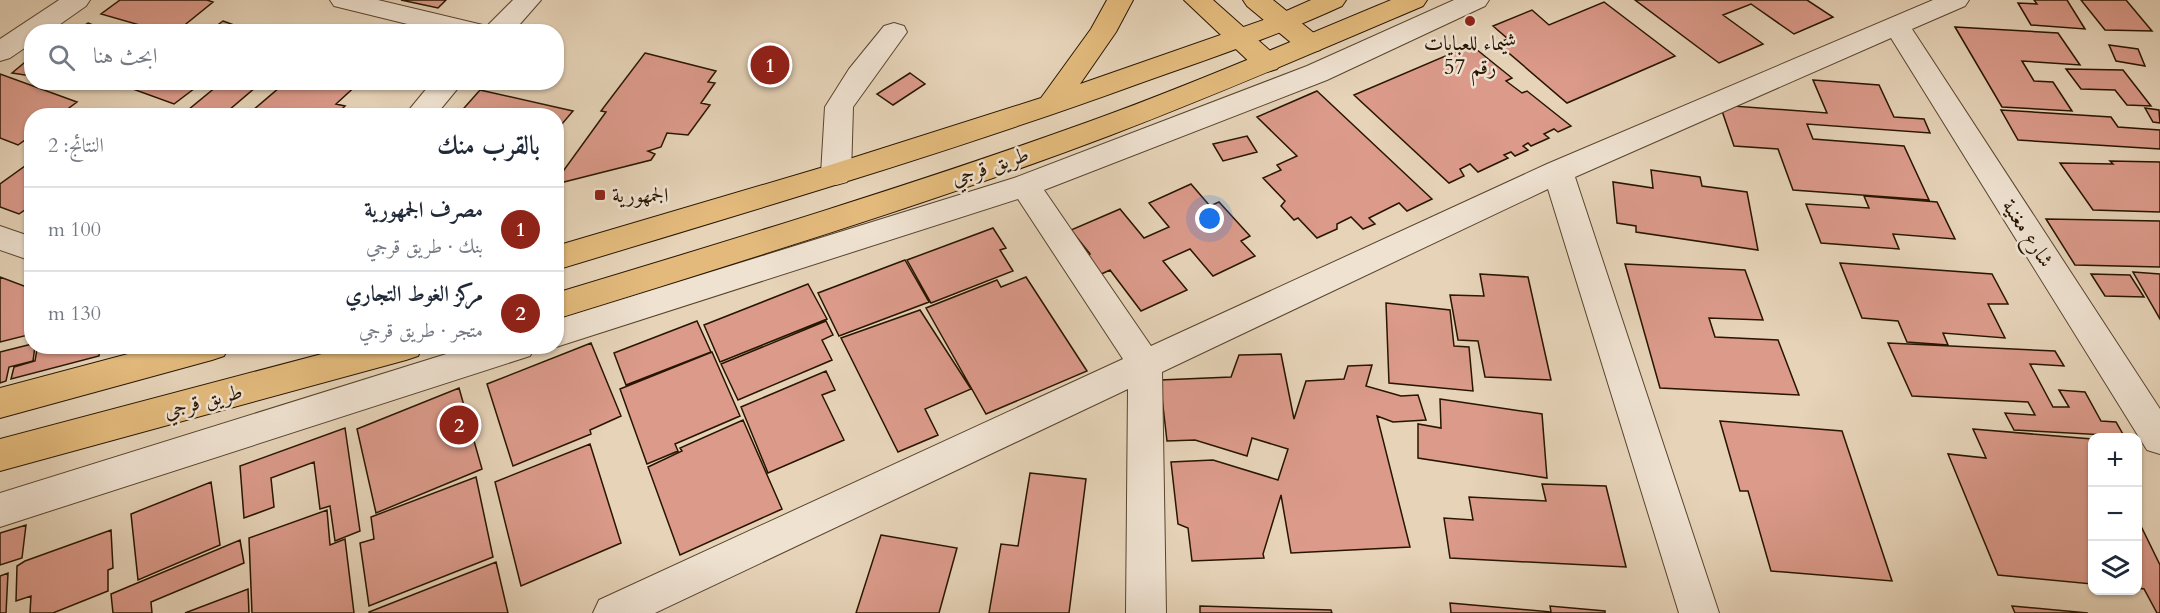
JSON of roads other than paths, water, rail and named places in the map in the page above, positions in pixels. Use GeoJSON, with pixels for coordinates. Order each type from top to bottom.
{"type":"FeatureCollection","features":[{"type":"Feature","properties":{"kind":"main road"},"geometry":{"type":"LineString","coordinates":[[1051,105],[1103,32],[1120,0]]}},
{"type":"Feature","properties":{"kind":"main road"},"geometry":{"type":"LineString","coordinates":[[1197,0],[1267,63]]}},
{"type":"Feature","properties":{"kind":"main road"},"geometry":{"type":"LineString","coordinates":[[1256,0],[1310,44]]}},
{"type":"Feature","properties":{"kind":"main road","name":"طريق قرجي"},"geometry":{"type":"LineString","coordinates":[[564,256],[836,174],[1051,105],[1284,22],[1333,0]]}},
{"type":"Feature","properties":{"kind":"main road","name":"طريق قرجي"},"geometry":{"type":"LineString","coordinates":[[564,303],[900,196],[1099,128],[1267,63],[1414,0]]}},
{"type":"Feature","properties":{"kind":"main road"},"geometry":{"type":"LineString","coordinates":[[0,403],[182,354]]}},
{"type":"Feature","properties":{"kind":"main road","name":"طريق قرجي"},"geometry":{"type":"LineString","coordinates":[[0,455],[376,354]]}},
{"type":"Feature","properties":{"kind":"street"},"geometry":{"type":"LineString","coordinates":[[41,24],[77,0]]}},
{"type":"Feature","properties":{"kind":"street"},"geometry":{"type":"LineString","coordinates":[[343,0],[444,24]]}},
{"type":"Feature","properties":{"kind":"street"},"geometry":{"type":"LineString","coordinates":[[505,24],[528,0]]}},
{"type":"Feature","properties":{"kind":"street"},"geometry":{"type":"LineString","coordinates":[[564,331],[1025,186],[1317,73],[1476,0]]}},
{"type":"Feature","properties":{"kind":"street"},"geometry":{"type":"LineString","coordinates":[[613,613],[1558,172],[1956,0]]}},
{"type":"Feature","properties":{"kind":"street","name":"شارع مغنية"},"geometry":{"type":"LineString","coordinates":[[1897,27],[2160,439]]}},
{"type":"Feature","properties":{"kind":"street"},"geometry":{"type":"LineString","coordinates":[[836,174],[839,107],[859,76],[894,32]]}},
{"type":"Feature","properties":{"kind":"street"},"geometry":{"type":"LineString","coordinates":[[0,52],[24,36]]}},
{"type":"Feature","properties":{"kind":"street"},"geometry":{"type":"LineString","coordinates":[[425,108],[442,90]]}},
{"type":"Feature","properties":{"kind":"street"},"geometry":{"type":"LineString","coordinates":[[1558,172],[1700,613]]}},
{"type":"Feature","properties":{"kind":"street"},"geometry":{"type":"LineString","coordinates":[[1025,186],[1145,366],[1146,613]]}},
{"type":"Feature","properties":{"kind":"street"},"geometry":{"type":"LineString","coordinates":[[0,238],[24,246]]}},
{"type":"Feature","properties":{"kind":"street"},"geometry":{"type":"LineString","coordinates":[[0,510],[493,354]]}},
{"type":"Feature","properties":{"kind":"place","name":"شيماء للعبايات رقم 57"},"geometry":{"type":"Point","coordinates":[1470,21]}},
{"type":"Feature","properties":{"kind":"place","name":"مصرف الجمهورية"},"geometry":{"type":"Point","coordinates":[770,65]}},
{"type":"Feature","properties":{"kind":"place","name":"الجمهورية"},"geometry":{"type":"Point","coordinates":[600,195]}},
{"type":"Feature","properties":{"kind":"place","name":"مركز الغوط التجاري"},"geometry":{"type":"Point","coordinates":[459,425]}}]}
